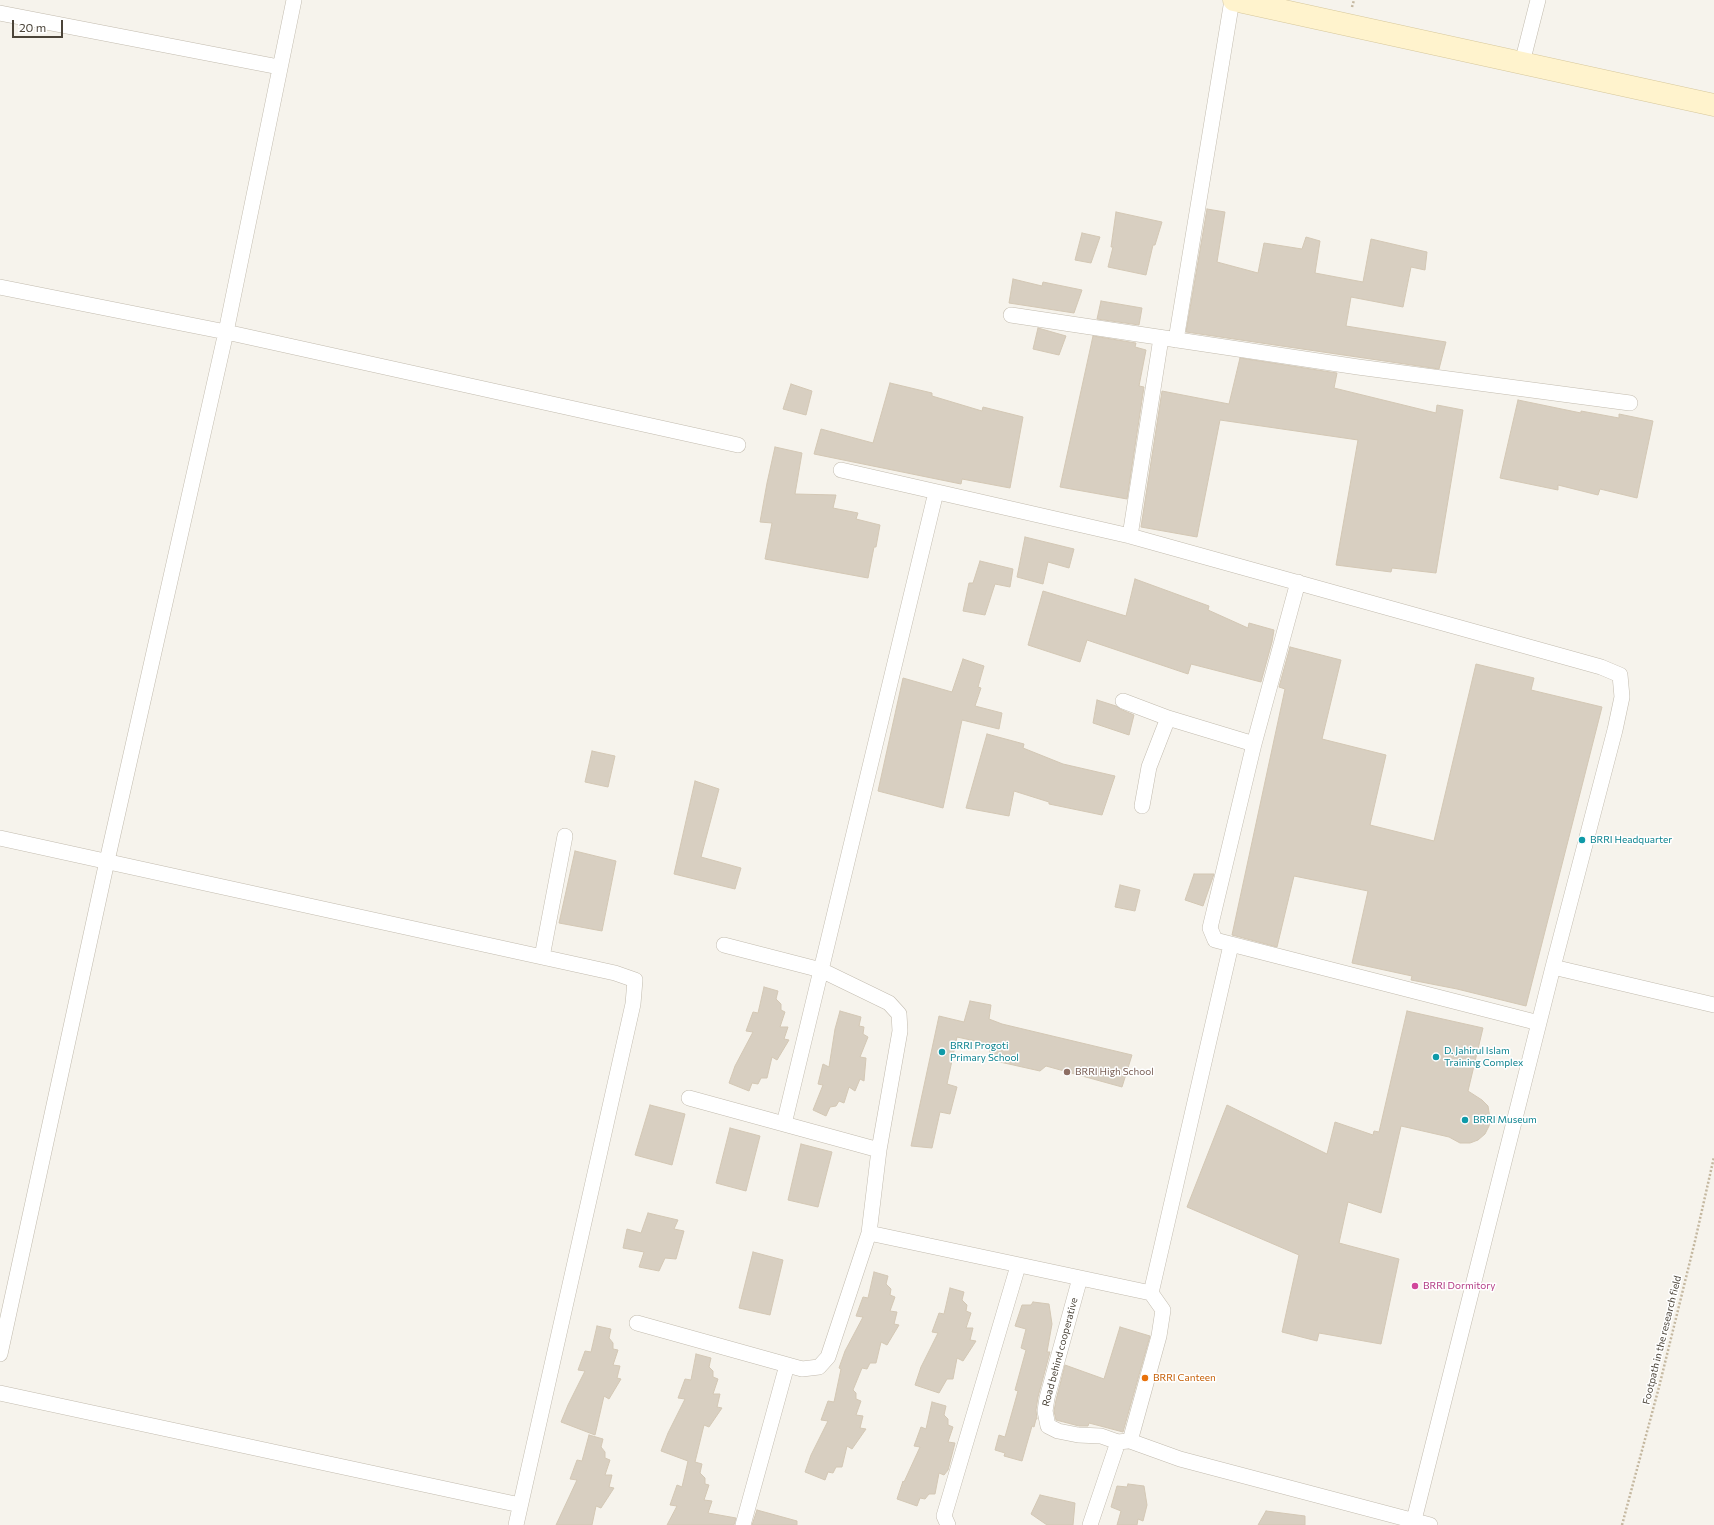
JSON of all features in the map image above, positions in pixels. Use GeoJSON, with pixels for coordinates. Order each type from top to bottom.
{"type":"FeatureCollection","features":[{"type":"Feature","properties":{"kind":"main road"},"geometry":{"type":"LineString","coordinates":[[1233,0],[1714,105]]}},
{"type":"Feature","properties":{"kind":"street"},"geometry":{"type":"LineString","coordinates":[[0,1354],[107,860],[226,332],[279,67],[294,0]]}},
{"type":"Feature","properties":{"kind":"street"},"geometry":{"type":"LineString","coordinates":[[1130,536],[1233,0]]}},
{"type":"Feature","properties":{"kind":"street"},"geometry":{"type":"LineString","coordinates":[[1522,63],[1538,0]]}},
{"type":"Feature","properties":{"kind":"street"},"geometry":{"type":"LineString","coordinates":[[0,13],[279,67]]}},
{"type":"Feature","properties":{"kind":"street"},"geometry":{"type":"LineString","coordinates":[[0,287],[226,332],[738,445]]}},
{"type":"Feature","properties":{"kind":"street"},"geometry":{"type":"LineString","coordinates":[[1011,315],[1358,367],[1630,403]]}},
{"type":"Feature","properties":{"kind":"street"},"geometry":{"type":"LineString","coordinates":[[841,470],[1130,536],[1594,664],[1620,675],[1622,697],[1615,730],[1552,966],[1414,1520]]}},
{"type":"Feature","properties":{"kind":"street"},"geometry":{"type":"LineString","coordinates":[[784,1124],[936,492]]}},
{"type":"Feature","properties":{"kind":"street"},"geometry":{"type":"LineString","coordinates":[[1298,582],[1254,744],[1210,928],[1215,940],[1539,1023]]}},
{"type":"Feature","properties":{"kind":"street"},"geometry":{"type":"LineString","coordinates":[[1123,701],[1168,718],[1254,744]]}},
{"type":"Feature","properties":{"kind":"street"},"geometry":{"type":"LineString","coordinates":[[1142,806],[1149,767],[1168,718]]}},
{"type":"Feature","properties":{"kind":"street"},"geometry":{"type":"LineString","coordinates":[[542,958],[565,836]]}},
{"type":"Feature","properties":{"kind":"street"},"geometry":{"type":"LineString","coordinates":[[0,838],[107,860],[542,958],[615,973],[635,980],[633,1004],[516,1525]]}},
{"type":"Feature","properties":{"kind":"street"},"geometry":{"type":"LineString","coordinates":[[637,1323],[802,1369],[819,1367],[828,1357],[869,1233],[879,1150],[900,1032],[900,1014],[889,1003],[820,970],[724,945]]}},
{"type":"Feature","properties":{"kind":"street"},"geometry":{"type":"LineString","coordinates":[[1151,1293],[1231,945]]}},
{"type":"Feature","properties":{"kind":"street"},"geometry":{"type":"LineString","coordinates":[[1552,966],[1714,1005]]}},
{"type":"Feature","properties":{"kind":"street"},"geometry":{"type":"LineString","coordinates":[[689,1098],[879,1150]]}},
{"type":"Feature","properties":{"kind":"street"},"geometry":{"type":"LineString","coordinates":[[869,1233],[1018,1266],[1151,1293],[1163,1310],[1159,1336],[1124,1441],[1090,1525]]}},
{"type":"Feature","properties":{"kind":"street"},"geometry":{"type":"LineString","coordinates":[[948,1525],[944,1516],[1018,1266]]}},
{"type":"Feature","properties":{"kind":"street","name":"Road behind cooperative"},"geometry":{"type":"LineString","coordinates":[[1080,1278],[1046,1398],[1044,1411],[1048,1426],[1058,1431],[1078,1435],[1101,1436],[1124,1441],[1180,1459],[1430,1525]]}},
{"type":"Feature","properties":{"kind":"street"},"geometry":{"type":"LineString","coordinates":[[743,1525],[788,1365]]}},
{"type":"Feature","properties":{"kind":"street"},"geometry":{"type":"LineString","coordinates":[[0,1393],[520,1504]]}},
{"type":"Feature","properties":{"kind":"path","name":"Footpath in the research field"},"geometry":{"type":"LineString","coordinates":[[1622,1525],[1659,1387],[1714,1158]]}},
{"type":"Feature","properties":{"kind":"building"},"geometry":{"type":"Polygon","coordinates":[[[1207,209],[1225,212],[1217,262],[1258,273],[1264,243],[1302,249],[1306,237],[1320,241],[1315,273],[1363,282],[1371,239],[1427,252],[1425,270],[1411,267],[1403,307],[1351,297],[1346,326],[1446,342],[1439,369],[1186,332],[1207,209]]]}},
{"type":"Feature","properties":{"kind":"building"},"geometry":{"type":"Polygon","coordinates":[[[1116,212],[1162,222],[1155,245],[1153,245],[1146,275],[1108,267],[1113,247],[1111,247],[1116,212]]]}},
{"type":"Feature","properties":{"kind":"building"},"geometry":{"type":"Polygon","coordinates":[[[1082,233],[1100,237],[1091,263],[1075,260],[1082,233]]]}},
{"type":"Feature","properties":{"kind":"building"},"geometry":{"type":"Polygon","coordinates":[[[1013,279],[1042,286],[1043,282],[1082,290],[1074,313],[1009,303],[1013,279]]]}},
{"type":"Feature","properties":{"kind":"building"},"geometry":{"type":"Polygon","coordinates":[[[1101,301],[1142,308],[1139,325],[1097,319],[1101,301]]]}},
{"type":"Feature","properties":{"kind":"building"},"geometry":{"type":"Polygon","coordinates":[[[1038,328],[1066,336],[1059,355],[1033,349],[1038,328]]]}},
{"type":"Feature","properties":{"kind":"building"},"geometry":{"type":"Polygon","coordinates":[[[1093,336],[1136,343],[1135,347],[1146,350],[1139,386],[1144,387],[1127,499],[1060,487],[1093,336]]]}},
{"type":"Feature","properties":{"kind":"building"},"geometry":{"type":"Polygon","coordinates":[[[1240,358],[1337,373],[1334,388],[1436,413],[1437,405],[1463,410],[1436,573],[1392,568],[1391,572],[1336,565],[1358,440],[1220,420],[1197,537],[1141,527],[1162,391],[1229,404],[1240,358]]]}},
{"type":"Feature","properties":{"kind":"building"},"geometry":{"type":"Polygon","coordinates":[[[890,383],[932,393],[932,396],[982,411],[983,407],[1023,417],[1010,488],[962,479],[961,484],[814,454],[821,429],[873,443],[890,383]]]}},
{"type":"Feature","properties":{"kind":"building"},"geometry":{"type":"Polygon","coordinates":[[[791,384],[812,391],[806,415],[783,409],[791,384]]]}},
{"type":"Feature","properties":{"kind":"building"},"geometry":{"type":"Polygon","coordinates":[[[1518,400],[1581,413],[1581,411],[1619,418],[1619,414],[1653,421],[1637,498],[1600,489],[1598,495],[1558,485],[1558,490],[1500,478],[1518,400]]]}},
{"type":"Feature","properties":{"kind":"building"},"geometry":{"type":"Polygon","coordinates":[[[775,447],[802,453],[795,494],[836,495],[833,508],[858,513],[856,519],[880,525],[868,578],[765,559],[772,523],[760,522],[775,447]]]}},
{"type":"Feature","properties":{"kind":"building"},"geometry":{"type":"Polygon","coordinates":[[[1025,537],[1074,549],[1069,568],[1048,562],[1043,584],[1017,577],[1025,537]]]}},
{"type":"Feature","properties":{"kind":"building"},"geometry":{"type":"Polygon","coordinates":[[[980,561],[1013,569],[1010,587],[995,584],[985,615],[963,611],[969,583],[973,583],[980,561]]]}},
{"type":"Feature","properties":{"kind":"building"},"geometry":{"type":"Polygon","coordinates":[[[1135,579],[1209,606],[1208,610],[1248,628],[1249,623],[1274,630],[1261,682],[1191,664],[1188,674],[1087,640],[1080,662],[1028,645],[1043,591],[1126,616],[1135,579]]]}},
{"type":"Feature","properties":{"kind":"building"},"geometry":{"type":"Polygon","coordinates":[[[1290,647],[1341,660],[1322,739],[1386,755],[1370,825],[1434,841],[1476,664],[1534,678],[1531,690],[1602,707],[1526,1006],[1457,989],[1411,980],[1412,976],[1352,963],[1368,891],[1294,876],[1277,947],[1232,935],[1285,689],[1279,687],[1290,647]]]}},
{"type":"Feature","properties":{"kind":"building"},"geometry":{"type":"Polygon","coordinates":[[[963,659],[984,666],[978,687],[981,688],[975,706],[1002,713],[999,729],[962,720],[943,808],[878,791],[903,678],[952,692],[963,659]]]}},
{"type":"Feature","properties":{"kind":"building"},"geometry":{"type":"Polygon","coordinates":[[[1097,700],[1116,706],[1134,715],[1129,735],[1093,723],[1097,700]]]}},
{"type":"Feature","properties":{"kind":"building"},"geometry":{"type":"Polygon","coordinates":[[[987,734],[1024,744],[1023,748],[1063,764],[1115,776],[1102,815],[1049,804],[1049,802],[1014,791],[1009,816],[966,808],[987,734]]]}},
{"type":"Feature","properties":{"kind":"building"},"geometry":{"type":"Polygon","coordinates":[[[592,751],[615,756],[608,787],[585,782],[592,751]]]}},
{"type":"Feature","properties":{"kind":"building"},"geometry":{"type":"Polygon","coordinates":[[[695,781],[719,789],[701,857],[741,868],[735,889],[674,874],[695,781]]]}},
{"type":"Feature","properties":{"kind":"building"},"geometry":{"type":"Polygon","coordinates":[[[575,851],[616,861],[602,931],[559,923],[575,851]]]}},
{"type":"Feature","properties":{"kind":"building"},"geometry":{"type":"Polygon","coordinates":[[[1194,874],[1214,874],[1203,906],[1185,900],[1194,874]]]}},
{"type":"Feature","properties":{"kind":"building"},"geometry":{"type":"Polygon","coordinates":[[[1120,885],[1140,890],[1135,911],[1115,907],[1120,885]]]}},
{"type":"Feature","properties":{"kind":"building"},"geometry":{"type":"Polygon","coordinates":[[[764,987],[778,991],[776,999],[781,1004],[781,1010],[785,1012],[780,1027],[788,1027],[784,1039],[789,1040],[777,1060],[772,1057],[767,1078],[761,1078],[758,1084],[752,1083],[749,1091],[729,1083],[735,1066],[753,1032],[746,1031],[753,1012],[758,1013],[764,987]]]}},
{"type":"Feature","properties":{"kind":"building"},"geometry":{"type":"Polygon","coordinates":[[[970,1001],[991,1005],[989,1019],[1002,1024],[1132,1055],[1122,1087],[1046,1066],[1040,1071],[991,1060],[989,1044],[957,1037],[947,1084],[957,1087],[950,1114],[940,1112],[932,1148],[911,1146],[939,1016],[964,1022],[970,1001]]]}},
{"type":"Feature","properties":{"kind":"building"},"geometry":{"type":"Polygon","coordinates":[[[840,1011],[861,1017],[859,1026],[864,1027],[863,1034],[868,1037],[860,1057],[866,1058],[864,1081],[860,1079],[855,1091],[849,1087],[844,1103],[839,1101],[836,1106],[830,1107],[826,1116],[813,1110],[823,1085],[818,1084],[823,1064],[829,1067],[835,1029],[840,1011]]]}},
{"type":"Feature","properties":{"kind":"building"},"geometry":{"type":"Polygon","coordinates":[[[1407,1011],[1483,1028],[1468,1091],[1488,1106],[1490,1118],[1489,1126],[1485,1134],[1478,1140],[1470,1143],[1460,1143],[1449,1137],[1401,1126],[1381,1213],[1348,1202],[1339,1243],[1399,1259],[1381,1344],[1319,1333],[1317,1341],[1282,1332],[1299,1255],[1187,1207],[1227,1105],[1327,1154],[1335,1122],[1373,1135],[1374,1131],[1379,1132],[1407,1011]]]}},
{"type":"Feature","properties":{"kind":"building"},"geometry":{"type":"Polygon","coordinates":[[[650,1105],[685,1114],[672,1165],[635,1155],[650,1105]]]}},
{"type":"Feature","properties":{"kind":"building"},"geometry":{"type":"Polygon","coordinates":[[[730,1128],[760,1136],[746,1191],[716,1183],[730,1128]]]}},
{"type":"Feature","properties":{"kind":"building"},"geometry":{"type":"Polygon","coordinates":[[[801,1144],[832,1152],[818,1207],[788,1200],[801,1144]]]}},
{"type":"Feature","properties":{"kind":"building"},"geometry":{"type":"Polygon","coordinates":[[[648,1213],[678,1220],[674,1229],[684,1231],[676,1259],[665,1258],[659,1271],[639,1267],[644,1252],[623,1248],[627,1229],[641,1233],[648,1213]]]}},
{"type":"Feature","properties":{"kind":"building"},"geometry":{"type":"Polygon","coordinates":[[[753,1252],[783,1260],[770,1315],[739,1308],[753,1252]]]}},
{"type":"Feature","properties":{"kind":"building"},"geometry":{"type":"Polygon","coordinates":[[[874,1272],[888,1276],[886,1284],[891,1289],[890,1295],[895,1297],[890,1311],[897,1312],[894,1324],[899,1325],[887,1345],[881,1342],[876,1363],[870,1363],[867,1369],[862,1368],[853,1390],[856,1393],[856,1399],[861,1401],[856,1415],[863,1416],[860,1428],[866,1429],[852,1449],[847,1446],[842,1467],[836,1467],[833,1473],[828,1472],[825,1480],[805,1472],[811,1455],[828,1421],[821,1420],[828,1401],[834,1402],[841,1369],[839,1368],[845,1351],[863,1317],[856,1316],[863,1297],[868,1298],[874,1272]]]}},
{"type":"Feature","properties":{"kind":"building"},"geometry":{"type":"Polygon","coordinates":[[[950,1288],[964,1292],[962,1300],[967,1305],[966,1311],[971,1313],[966,1328],[973,1328],[970,1340],[976,1341],[963,1361],[957,1358],[953,1379],[947,1379],[939,1393],[915,1385],[921,1367],[938,1333],[932,1332],[939,1313],[944,1314],[950,1288]]]}},
{"type":"Feature","properties":{"kind":"building"},"geometry":{"type":"Polygon","coordinates":[[[1033,1302],[1049,1304],[1052,1324],[1047,1352],[1050,1352],[1038,1397],[1036,1410],[1037,1419],[1034,1427],[1032,1426],[1022,1461],[1004,1456],[1005,1453],[995,1450],[999,1435],[1005,1437],[1018,1391],[1015,1390],[1026,1350],[1021,1348],[1026,1329],[1015,1326],[1022,1305],[1031,1305],[1033,1302]]]}},
{"type":"Feature","properties":{"kind":"building"},"geometry":{"type":"Polygon","coordinates":[[[597,1326],[611,1329],[609,1338],[613,1343],[613,1349],[618,1350],[613,1365],[620,1366],[617,1378],[621,1379],[609,1399],[604,1396],[595,1435],[561,1422],[585,1371],[578,1370],[585,1351],[591,1352],[597,1326]]]}},
{"type":"Feature","properties":{"kind":"building"},"geometry":{"type":"Polygon","coordinates":[[[1120,1327],[1150,1336],[1123,1432],[1089,1423],[1088,1426],[1079,1426],[1056,1420],[1054,1411],[1065,1365],[1104,1379],[1120,1327]]]}},
{"type":"Feature","properties":{"kind":"building"},"geometry":{"type":"Polygon","coordinates":[[[696,1354],[711,1358],[709,1367],[713,1371],[713,1377],[718,1379],[713,1394],[720,1394],[717,1407],[722,1408],[709,1427],[704,1425],[695,1462],[702,1464],[700,1473],[705,1478],[705,1484],[709,1485],[704,1500],[712,1501],[708,1513],[736,1518],[734,1525],[667,1525],[677,1506],[670,1505],[677,1485],[682,1487],[688,1461],[661,1451],[685,1399],[678,1398],[685,1379],[691,1380],[696,1354]]]}},
{"type":"Feature","properties":{"kind":"building"},"geometry":{"type":"Polygon","coordinates":[[[932,1402],[946,1406],[944,1415],[948,1419],[948,1425],[953,1427],[948,1442],[955,1443],[948,1470],[944,1475],[939,1473],[935,1494],[929,1494],[925,1499],[920,1498],[917,1506],[897,1499],[903,1481],[904,1482],[920,1447],[914,1446],[921,1427],[926,1429],[932,1402]]]}},
{"type":"Feature","properties":{"kind":"building"},"geometry":{"type":"Polygon","coordinates":[[[589,1435],[603,1439],[601,1447],[605,1452],[605,1458],[610,1460],[605,1475],[612,1475],[609,1487],[614,1488],[601,1508],[596,1506],[592,1525],[556,1525],[577,1480],[570,1479],[577,1460],[582,1461],[589,1435]]]}},
{"type":"Feature","properties":{"kind":"building"},"geometry":{"type":"Polygon","coordinates":[[[1128,1484],[1144,1486],[1147,1505],[1143,1521],[1138,1519],[1137,1525],[1117,1525],[1121,1511],[1111,1507],[1117,1486],[1127,1487],[1128,1484]]]}},
{"type":"Feature","properties":{"kind":"building"},"geometry":{"type":"Polygon","coordinates":[[[1040,1495],[1075,1503],[1073,1525],[1047,1525],[1031,1514],[1040,1495]]]}},
{"type":"Feature","properties":{"kind":"building"},"geometry":{"type":"Polygon","coordinates":[[[757,1510],[797,1521],[797,1525],[752,1525],[757,1510]]]}},
{"type":"Feature","properties":{"kind":"building"},"geometry":{"type":"Polygon","coordinates":[[[1266,1511],[1305,1516],[1305,1525],[1258,1525],[1266,1511]]]}},
{"type":"Feature","properties":{"kind":"place","name":"BRRI Headquarter"},"geometry":{"type":"Point","coordinates":[1582,840]}},
{"type":"Feature","properties":{"kind":"place","name":"BRRI Progoti Primary School"},"geometry":{"type":"Point","coordinates":[942,1052]}},
{"type":"Feature","properties":{"kind":"place","name":"D. Jahirul Islam Training Complex"},"geometry":{"type":"Point","coordinates":[1436,1057]}},
{"type":"Feature","properties":{"kind":"place","name":"BRRI High School"},"geometry":{"type":"Point","coordinates":[1067,1072]}},
{"type":"Feature","properties":{"kind":"place","name":"BRRI Museum"},"geometry":{"type":"Point","coordinates":[1465,1120]}},
{"type":"Feature","properties":{"kind":"place","name":"BRRI Dormitory"},"geometry":{"type":"Point","coordinates":[1415,1286]}},
{"type":"Feature","properties":{"kind":"place","name":"BRRI Canteen"},"geometry":{"type":"Point","coordinates":[1145,1378]}}]}
